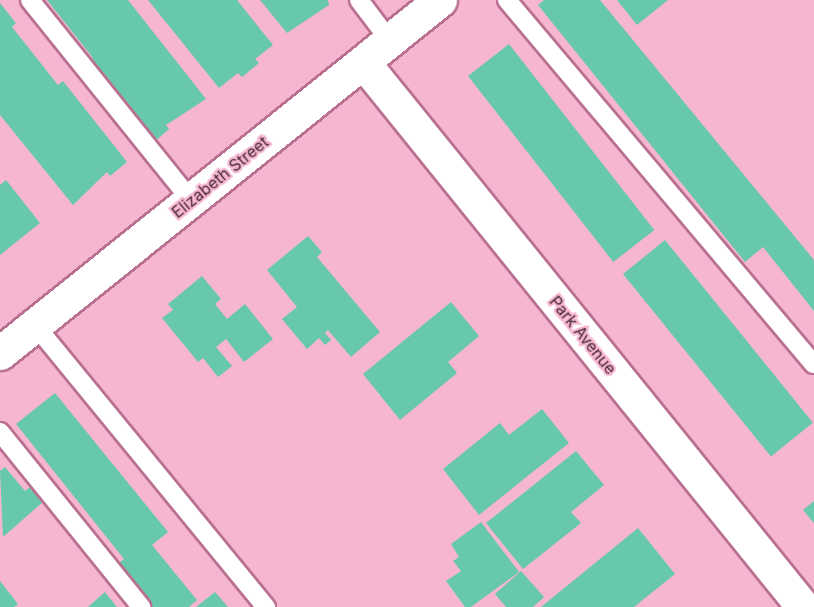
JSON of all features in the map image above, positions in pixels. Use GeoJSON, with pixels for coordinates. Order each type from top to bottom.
{"type":"FeatureCollection","features":[{"type":"Feature","properties":{"kind":"street","name":"Elizabeth Street"},"geometry":{"type":"LineString","coordinates":[[0,353],[440,0]]}},
{"type":"Feature","properties":{"kind":"street","name":"Park Avenue"},"geometry":{"type":"LineString","coordinates":[[363,62],[802,607]]}},
{"type":"Feature","properties":{"kind":"lane"},"geometry":{"type":"LineString","coordinates":[[30,0],[191,200]]}},
{"type":"Feature","properties":{"kind":"lane"},"geometry":{"type":"LineString","coordinates":[[359,0],[390,41]]}},
{"type":"Feature","properties":{"kind":"lane"},"geometry":{"type":"LineString","coordinates":[[507,0],[814,364]]}},
{"type":"Feature","properties":{"kind":"lane"},"geometry":{"type":"LineString","coordinates":[[35,325],[266,607]]}},
{"type":"Feature","properties":{"kind":"lane"},"geometry":{"type":"LineString","coordinates":[[0,432],[141,607]]}},
{"type":"Feature","properties":{"kind":"building"},"geometry":{"type":"Polygon","coordinates":[[[47,0],[128,0],[206,99],[166,125],[169,129],[152,144],[87,62],[93,58],[47,0]]]}},
{"type":"Feature","properties":{"kind":"building"},"geometry":{"type":"Polygon","coordinates":[[[148,0],[237,0],[273,45],[255,59],[259,63],[242,77],[238,73],[219,88],[148,0]]]}},
{"type":"Feature","properties":{"kind":"building"},"geometry":{"type":"Polygon","coordinates":[[[260,0],[328,0],[329,5],[287,33],[260,0]]]}},
{"type":"Feature","properties":{"kind":"building"},"geometry":{"type":"Polygon","coordinates":[[[544,0],[600,0],[814,260],[814,311],[763,247],[745,262],[538,5],[544,0]]]}},
{"type":"Feature","properties":{"kind":"building"},"geometry":{"type":"Polygon","coordinates":[[[617,0],[668,0],[637,25],[617,0]]]}},
{"type":"Feature","properties":{"kind":"building"},"geometry":{"type":"Polygon","coordinates":[[[0,3],[16,23],[12,27],[58,85],[63,81],[127,162],[110,176],[107,172],[73,205],[0,115],[0,3]]]}},
{"type":"Feature","properties":{"kind":"building"},"geometry":{"type":"Polygon","coordinates":[[[509,44],[654,230],[613,262],[468,76],[509,44]]]}},
{"type":"Feature","properties":{"kind":"building"},"geometry":{"type":"Polygon","coordinates":[[[6,180],[40,223],[0,255],[0,185],[6,180]]]}},
{"type":"Feature","properties":{"kind":"building"},"geometry":{"type":"Polygon","coordinates":[[[308,236],[322,252],[317,257],[380,332],[351,357],[328,330],[325,333],[331,340],[325,345],[319,338],[307,349],[282,319],[297,307],[267,270],[308,236]]]}},
{"type":"Feature","properties":{"kind":"building"},"geometry":{"type":"Polygon","coordinates":[[[665,240],[813,423],[771,457],[623,274],[665,240]]]}},
{"type":"Feature","properties":{"kind":"building"},"geometry":{"type":"Polygon","coordinates":[[[202,276],[221,299],[215,304],[227,319],[245,304],[273,339],[244,362],[226,339],[216,347],[232,366],[218,377],[203,358],[198,362],[162,318],[173,310],[168,304],[202,276]]]}},
{"type":"Feature","properties":{"kind":"building"},"geometry":{"type":"Polygon","coordinates":[[[451,302],[479,336],[448,362],[457,373],[400,420],[363,374],[451,302]]]}},
{"type":"Feature","properties":{"kind":"building"},"geometry":{"type":"Polygon","coordinates":[[[55,393],[168,532],[152,545],[197,600],[189,607],[150,607],[116,565],[124,559],[16,424],[55,393]]]}},
{"type":"Feature","properties":{"kind":"building"},"geometry":{"type":"Polygon","coordinates":[[[542,409],[569,443],[479,515],[443,469],[500,423],[509,435],[542,409]]]}},
{"type":"Feature","properties":{"kind":"building"},"geometry":{"type":"Polygon","coordinates":[[[576,451],[604,485],[571,512],[581,523],[523,569],[486,523],[576,451]]]}},
{"type":"Feature","properties":{"kind":"building"},"geometry":{"type":"Polygon","coordinates":[[[5,467],[25,491],[30,487],[43,502],[3,537],[0,471],[5,467]]]}},
{"type":"Feature","properties":{"kind":"building"},"geometry":{"type":"Polygon","coordinates":[[[814,501],[814,523],[803,510],[814,501]]]}},
{"type":"Feature","properties":{"kind":"building"},"geometry":{"type":"Polygon","coordinates":[[[481,522],[519,572],[471,607],[465,607],[446,581],[461,571],[453,561],[459,557],[451,544],[481,522]]]}},
{"type":"Feature","properties":{"kind":"building"},"geometry":{"type":"Polygon","coordinates":[[[638,528],[675,574],[634,607],[541,607],[638,528]]]}},
{"type":"Feature","properties":{"kind":"building"},"geometry":{"type":"Polygon","coordinates":[[[521,571],[544,597],[533,607],[506,607],[495,594],[521,571]]]}},
{"type":"Feature","properties":{"kind":"building"},"geometry":{"type":"Polygon","coordinates":[[[0,581],[18,604],[14,607],[0,607],[0,581]]]}},
{"type":"Feature","properties":{"kind":"building"},"geometry":{"type":"Polygon","coordinates":[[[105,592],[117,607],[88,607],[105,592]]]}},
{"type":"Feature","properties":{"kind":"building"},"geometry":{"type":"Polygon","coordinates":[[[215,592],[228,607],[196,607],[215,592]]]}}]}
